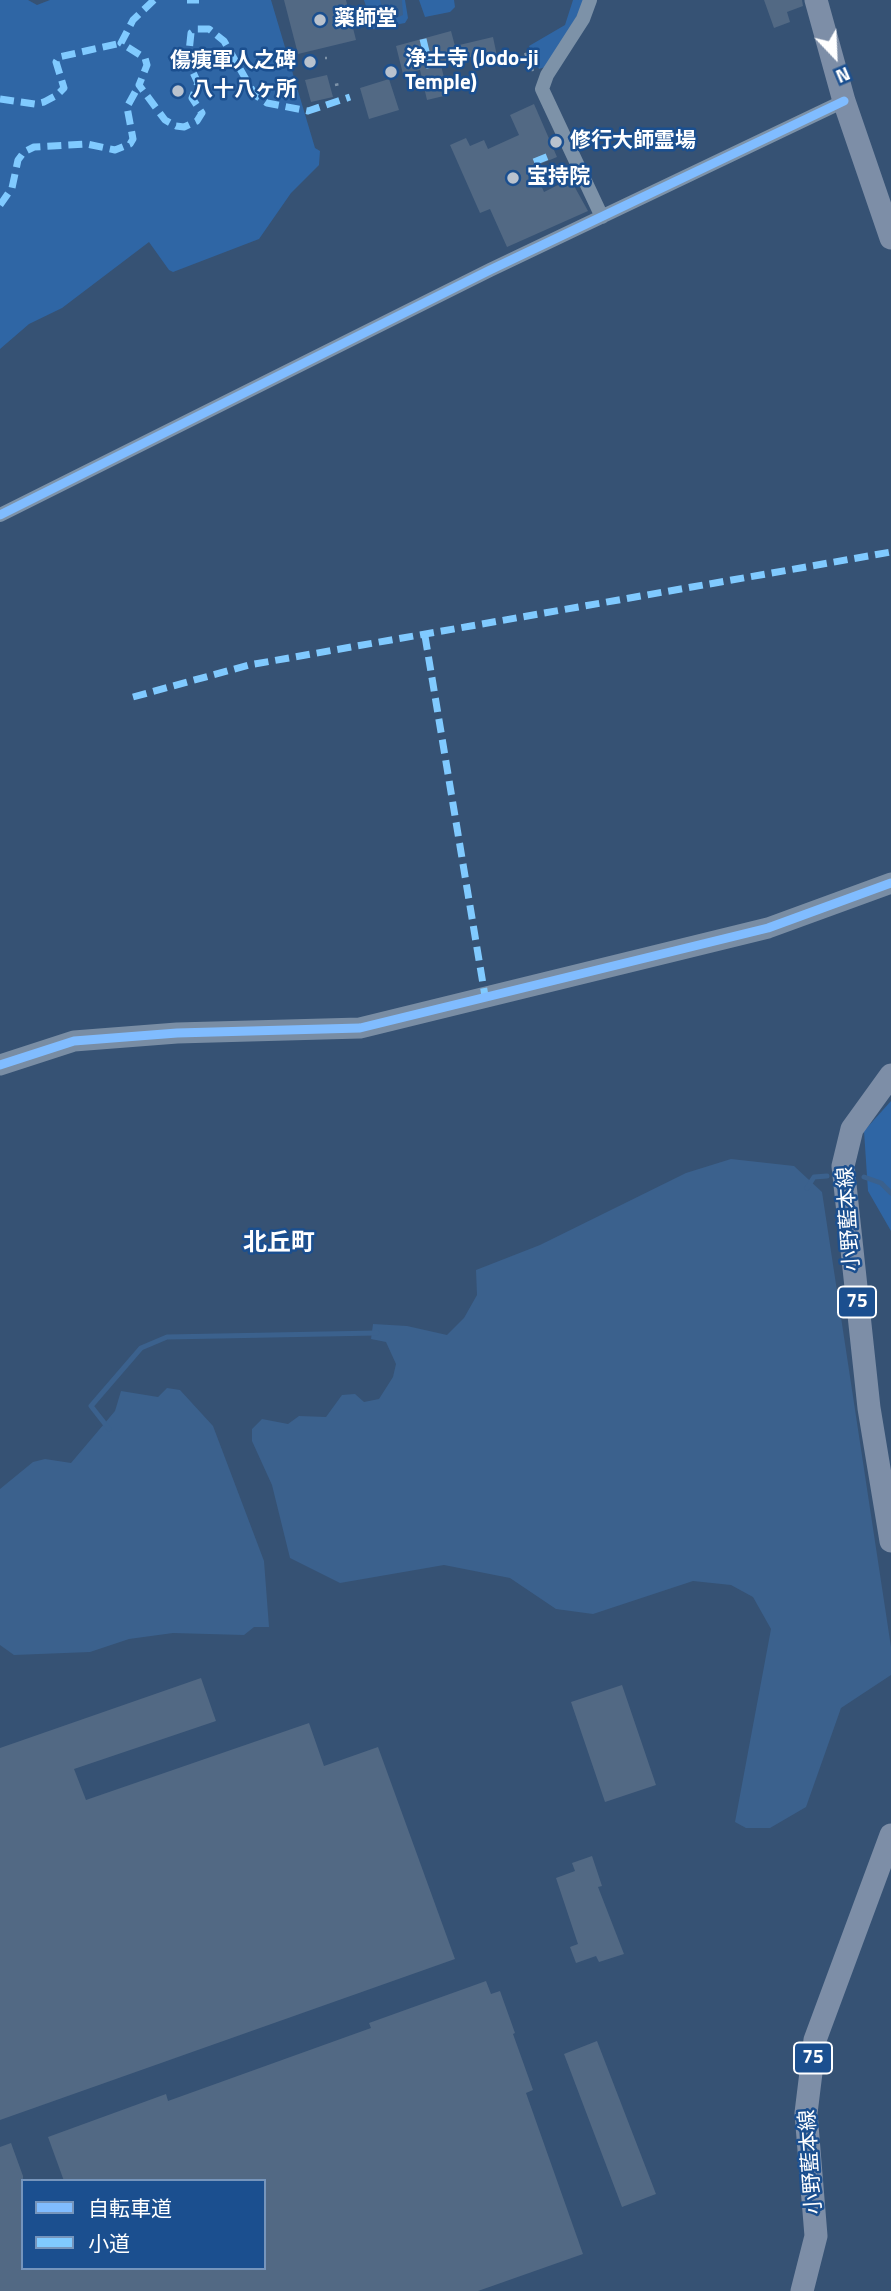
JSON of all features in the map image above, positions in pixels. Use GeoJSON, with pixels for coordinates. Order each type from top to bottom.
{"type":"FeatureCollection","features":[{"type":"Feature","properties":{"kind":"main road"},"geometry":{"type":"LineString","coordinates":[[816,0],[844,101],[891,238]]}},
{"type":"Feature","properties":{"kind":"main road","name":"小野藍本線"},"geometry":{"type":"LineString","coordinates":[[891,1075],[852,1129],[843,1166],[869,1408],[891,1541]]}},
{"type":"Feature","properties":{"kind":"main road","name":"小野藍本線"},"geometry":{"type":"LineString","coordinates":[[802,2291],[816,2236],[806,2113],[815,2040],[891,1835]]}},
{"type":"Feature","properties":{"kind":"street"},"geometry":{"type":"LineString","coordinates":[[590,0],[583,19],[547,75],[542,89],[602,217]]}},
{"type":"Feature","properties":{"kind":"street"},"geometry":{"type":"LineString","coordinates":[[0,515],[602,217],[844,101]]}},
{"type":"Feature","properties":{"kind":"street"},"geometry":{"type":"LineString","coordinates":[[0,1065],[74,1041],[177,1033],[360,1028],[768,928],[891,883]]}},
{"type":"Feature","properties":{"kind":"path"},"geometry":{"type":"LineString","coordinates":[[335,85],[340,84]]}},
{"type":"Feature","properties":{"kind":"shaded area"},"geometry":{"type":"Polygon","coordinates":[[[0,0],[28,0],[37,5],[50,0],[271,0],[315,148],[320,151],[319,165],[291,193],[259,239],[173,272],[149,242],[62,308],[29,324],[0,349],[0,0]]]}},
{"type":"Feature","properties":{"kind":"shaded area"},"geometry":{"type":"Polygon","coordinates":[[[364,0],[405,0],[408,18],[405,23],[373,29],[364,0]]]}},
{"type":"Feature","properties":{"kind":"shaded area"},"geometry":{"type":"Polygon","coordinates":[[[380,0],[402,0],[403,15],[394,19],[385,18],[380,0]]]}},
{"type":"Feature","properties":{"kind":"shaded area"},"geometry":{"type":"Polygon","coordinates":[[[419,0],[454,0],[455,7],[450,12],[425,17],[419,0]]]}},
{"type":"Feature","properties":{"kind":"shaded area"},"geometry":{"type":"Polygon","coordinates":[[[573,0],[586,0],[548,66],[539,69],[529,46],[565,25],[573,0]]]}},
{"type":"Feature","properties":{"kind":"shaded area"},"geometry":{"type":"Polygon","coordinates":[[[891,1101],[891,1231],[868,1191],[864,1131],[891,1101]]]}},
{"type":"Feature","properties":{"kind":"shaded area"},"geometry":{"type":"Polygon","coordinates":[[[731,1159],[794,1166],[822,1192],[891,1647],[891,1675],[841,1708],[806,1807],[770,1828],[746,1828],[735,1822],[771,1629],[753,1597],[731,1585],[693,1581],[593,1614],[556,1609],[510,1578],[444,1565],[340,1583],[290,1558],[272,1485],[252,1441],[252,1429],[262,1419],[288,1424],[299,1416],[326,1417],[342,1395],[355,1394],[364,1402],[379,1399],[393,1377],[396,1364],[386,1342],[371,1339],[373,1324],[407,1326],[447,1335],[464,1318],[477,1295],[476,1270],[540,1245],[686,1173],[731,1159]]]}},
{"type":"Feature","properties":{"kind":"shaded area"},"geometry":{"type":"Polygon","coordinates":[[[167,1388],[180,1390],[213,1426],[264,1561],[269,1627],[254,1627],[244,1635],[173,1633],[129,1639],[90,1652],[14,1655],[0,1645],[0,1489],[33,1462],[45,1459],[71,1463],[115,1411],[121,1391],[158,1397],[167,1388]]]}},
{"type":"Feature","properties":{"kind":"building","name":"薬師堂"},"geometry":{"type":"Polygon","coordinates":[[[284,0],[346,0],[356,40],[298,54],[284,0]]]}},
{"type":"Feature","properties":{"kind":"building"},"geometry":{"type":"Polygon","coordinates":[[[764,0],[802,0],[803,6],[787,12],[790,22],[774,28],[764,0]]]}},
{"type":"Feature","properties":{"kind":"building"},"geometry":{"type":"Polygon","coordinates":[[[451,31],[455,46],[493,37],[497,56],[475,61],[474,56],[441,65],[448,95],[427,100],[420,70],[403,74],[396,46],[451,31]]]}},
{"type":"Feature","properties":{"kind":"building"},"geometry":{"type":"Polygon","coordinates":[[[327,75],[333,97],[311,102],[305,80],[327,75]]]}},
{"type":"Feature","properties":{"kind":"building"},"geometry":{"type":"Polygon","coordinates":[[[389,79],[399,110],[369,119],[360,88],[389,79]]]}},
{"type":"Feature","properties":{"kind":"building","name":"宝持院"},"geometry":{"type":"Polygon","coordinates":[[[534,104],[557,157],[533,167],[544,192],[562,183],[564,187],[573,184],[588,211],[507,247],[490,209],[480,213],[450,145],[466,138],[470,146],[484,140],[488,149],[519,135],[510,115],[534,104]]]}},
{"type":"Feature","properties":{"kind":"building"},"geometry":{"type":"Polygon","coordinates":[[[201,1678],[216,1721],[74,1769],[86,1800],[309,1723],[324,1766],[378,1747],[455,1959],[0,2120],[0,1748],[201,1678]]]}},
{"type":"Feature","properties":{"kind":"building"},"geometry":{"type":"Polygon","coordinates":[[[622,1685],[656,1785],[605,1802],[571,1702],[622,1685]]]}},
{"type":"Feature","properties":{"kind":"building"},"geometry":{"type":"Polygon","coordinates":[[[592,1856],[602,1886],[598,1887],[624,1954],[599,1962],[596,1956],[576,1963],[570,1947],[578,1944],[556,1878],[575,1871],[572,1863],[592,1856]]]}},
{"type":"Feature","properties":{"kind":"building"},"geometry":{"type":"Polygon","coordinates":[[[486,1981],[491,1994],[500,1991],[533,2090],[526,2093],[583,2254],[478,2291],[0,2291],[0,2147],[11,2143],[23,2176],[21,2270],[266,2270],[266,2179],[63,2179],[48,2137],[166,2094],[168,2101],[371,2028],[369,2023],[486,1981]]]}},
{"type":"Feature","properties":{"kind":"building"},"geometry":{"type":"Polygon","coordinates":[[[597,2041],[656,2194],[622,2207],[564,2054],[597,2041]]]}},
{"type":"Feature","properties":{"kind":"waterway"},"geometry":{"type":"LineString","coordinates":[[807,1188],[814,1177],[827,1176]]}},
{"type":"Feature","properties":{"kind":"waterway"},"geometry":{"type":"LineString","coordinates":[[864,1177],[881,1183],[891,1193]]}},
{"type":"Feature","properties":{"kind":"waterway"},"geometry":{"type":"LineString","coordinates":[[109,1429],[91,1406],[141,1348],[167,1337],[377,1333]]}},
{"type":"Feature","properties":{"kind":"marked path"},"geometry":{"type":"LineString","coordinates":[[154,0],[133,20],[121,43],[145,58],[147,65],[139,85],[165,120],[176,126],[184,127],[197,121],[202,113],[192,98],[198,83],[191,68],[189,52],[191,33],[197,29],[209,29],[224,41],[255,95],[267,103],[308,111],[350,97]]}},
{"type":"Feature","properties":{"kind":"marked path"},"geometry":{"type":"LineString","coordinates":[[187,0],[199,0]]}},
{"type":"Feature","properties":{"kind":"marked path"},"geometry":{"type":"LineString","coordinates":[[423,39],[430,68]]}},
{"type":"Feature","properties":{"kind":"marked path"},"geometry":{"type":"LineString","coordinates":[[0,99],[35,104],[44,102],[64,88],[56,62],[59,57],[121,43]]}},
{"type":"Feature","properties":{"kind":"marked path"},"geometry":{"type":"LineString","coordinates":[[0,205],[12,188],[18,160],[24,152],[34,147],[87,144],[115,150],[130,144],[133,139],[127,107],[139,85]]}},
{"type":"Feature","properties":{"kind":"marked path"},"geometry":{"type":"LineString","coordinates":[[534,162],[549,156]]}},
{"type":"Feature","properties":{"kind":"marked path"},"geometry":{"type":"LineString","coordinates":[[133,697],[249,665],[891,552]]}},
{"type":"Feature","properties":{"kind":"marked path"},"geometry":{"type":"LineString","coordinates":[[425,636],[485,996]]}},
{"type":"Feature","properties":{"kind":"cycle path"},"geometry":{"type":"LineString","coordinates":[[0,515],[490,270],[844,101]]}},
{"type":"Feature","properties":{"kind":"cycle path"},"geometry":{"type":"LineString","coordinates":[[0,1065],[74,1041],[177,1033],[360,1028],[768,928],[891,883]]}},
{"type":"Feature","properties":{"kind":"place","name":"薬師堂"},"geometry":{"type":"Point","coordinates":[320,20]}},
{"type":"Feature","properties":{"kind":"place","name":"傷痍軍人之碑"},"geometry":{"type":"Point","coordinates":[310,62]}},
{"type":"Feature","properties":{"kind":"place","name":"浄土寺 (Jodo-ji Temple)"},"geometry":{"type":"Point","coordinates":[391,72]}},
{"type":"Feature","properties":{"kind":"place","name":"八十八ヶ所"},"geometry":{"type":"Point","coordinates":[178,91]}},
{"type":"Feature","properties":{"kind":"place","name":"修行大師霊場"},"geometry":{"type":"Point","coordinates":[556,142]}},
{"type":"Feature","properties":{"kind":"place","name":"宝持院"},"geometry":{"type":"Point","coordinates":[513,178]}},
{"type":"Feature","properties":{"kind":"district","name":"北丘町"},"geometry":{"type":"Point","coordinates":[279,1244]}}]}
